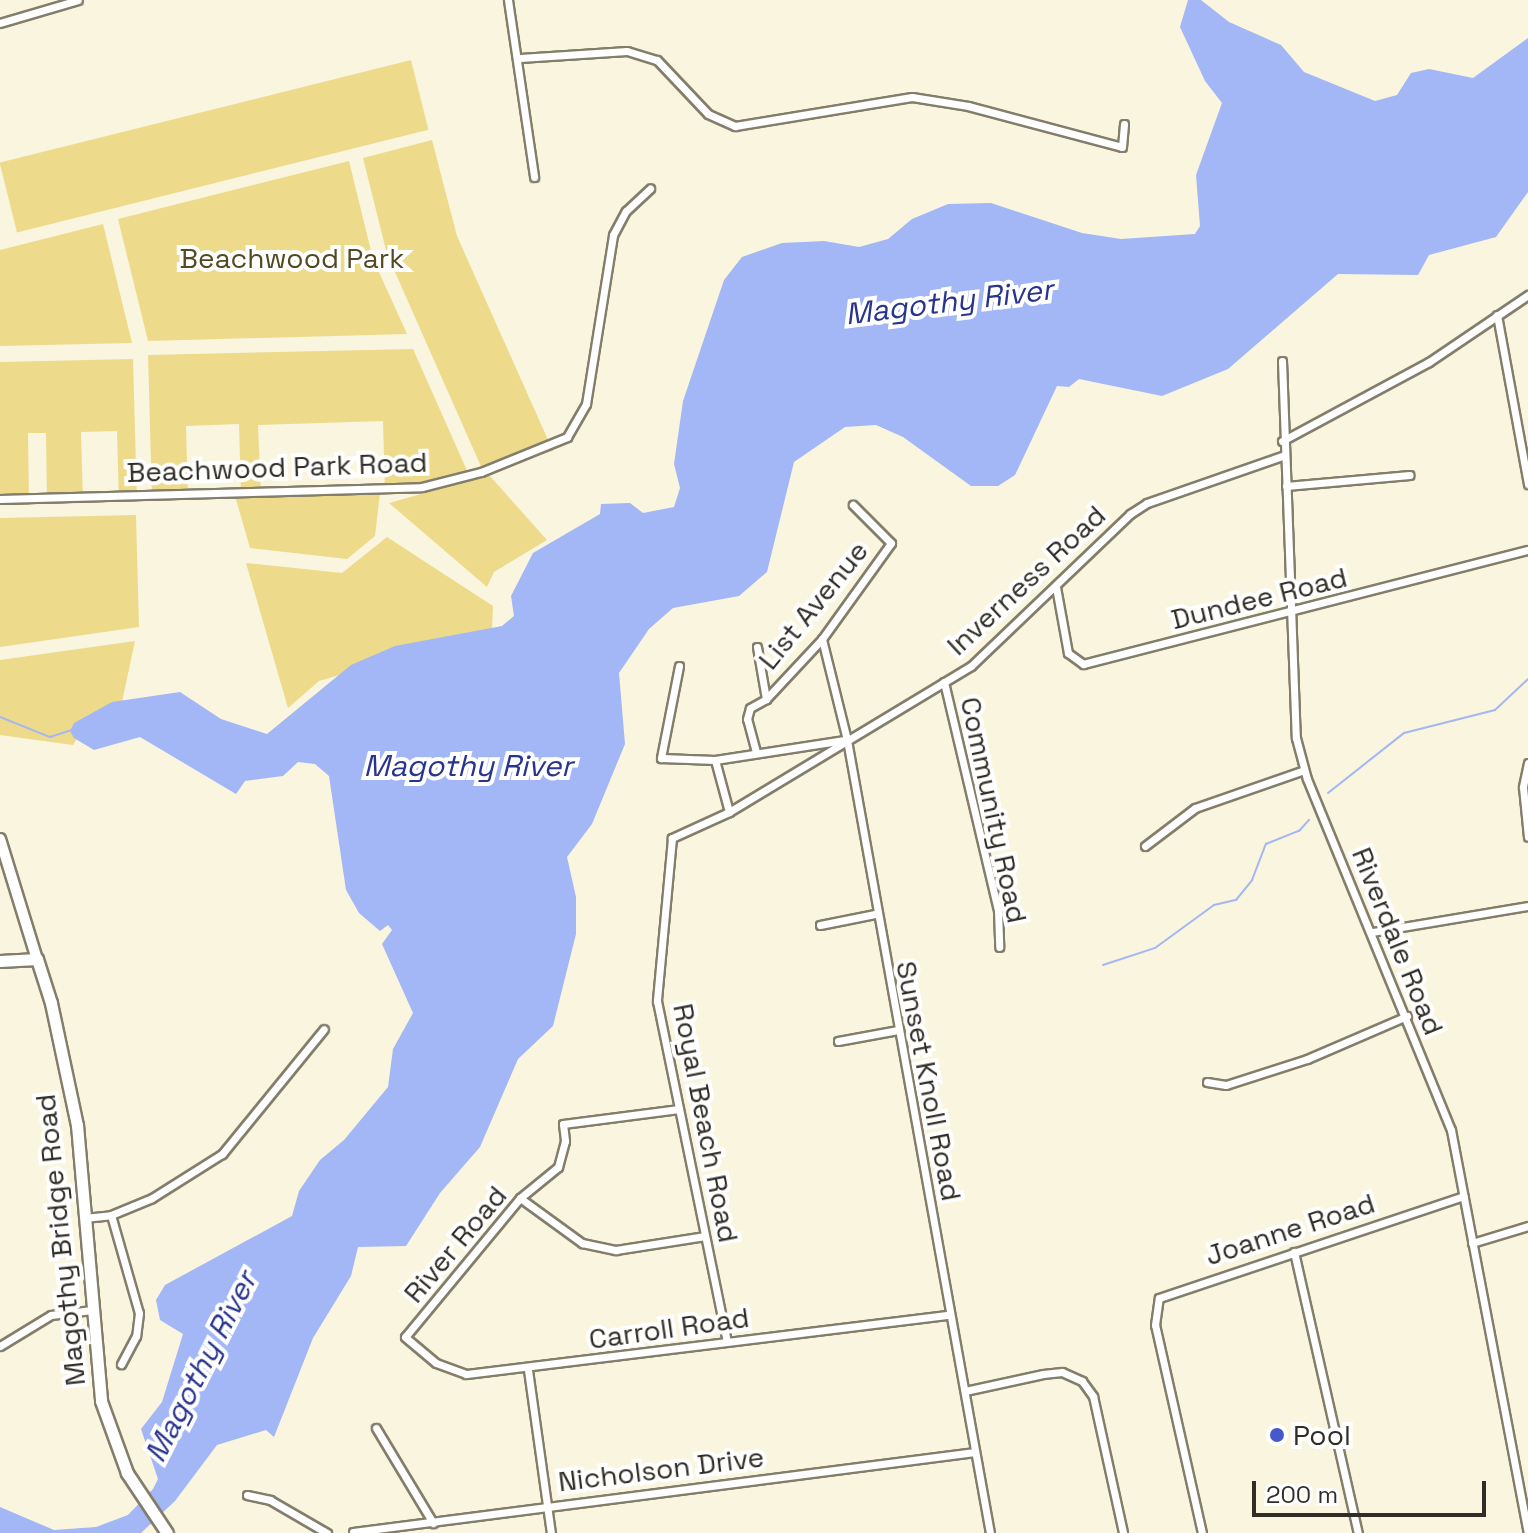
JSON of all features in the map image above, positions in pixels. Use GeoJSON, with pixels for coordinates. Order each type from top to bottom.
{"type":"FeatureCollection","features":[{"type":"Feature","properties":{"kind":"main road","name":"Magothy Bridge Road"},"geometry":{"type":"LineString","coordinates":[[0,839],[37,959],[77,1125],[90,1310],[101,1401],[139,1495],[165,1531]]}},
{"type":"Feature","properties":{"kind":"main road"},"geometry":{"type":"LineString","coordinates":[[0,961],[37,959]]}},
{"type":"Feature","properties":{"kind":"street"},"geometry":{"type":"LineString","coordinates":[[0,23],[78,0]]}},
{"type":"Feature","properties":{"kind":"street"},"geometry":{"type":"LineString","coordinates":[[508,0],[520,58],[534,177]]}},
{"type":"Feature","properties":{"kind":"street"},"geometry":{"type":"LineString","coordinates":[[520,58],[627,51],[657,60],[708,114],[735,126],[912,97],[968,106],[1122,147],[1124,124]]}},
{"type":"Feature","properties":{"kind":"street","name":"Beachwood Park Road"},"geometry":{"type":"LineString","coordinates":[[0,499],[422,487],[481,472],[567,437],[586,404],[613,235],[626,211],[650,189]]}},
{"type":"Feature","properties":{"kind":"street"},"geometry":{"type":"LineString","coordinates":[[1282,441],[1429,362],[1528,295]]}},
{"type":"Feature","properties":{"kind":"street"},"geometry":{"type":"LineString","coordinates":[[1497,315],[1528,484]]}},
{"type":"Feature","properties":{"kind":"street","name":"Riverdale Road"},"geometry":{"type":"LineString","coordinates":[[1282,361],[1282,456],[1293,612],[1296,738],[1304,770],[1449,1124],[1528,1533]]}},
{"type":"Feature","properties":{"kind":"street","name":"Inverness Road"},"geometry":{"type":"LineString","coordinates":[[729,812],[971,666],[1056,587],[1116,525],[1147,503],[1282,456]]}},
{"type":"Feature","properties":{"kind":"street"},"geometry":{"type":"LineString","coordinates":[[1286,486],[1410,475]]}},
{"type":"Feature","properties":{"kind":"street","name":"List Avenue"},"geometry":{"type":"LineString","coordinates":[[756,752],[748,712],[766,699],[822,639],[891,543],[853,505]]}},
{"type":"Feature","properties":{"kind":"street","name":"Dundee Road"},"geometry":{"type":"LineString","coordinates":[[1056,587],[1068,653],[1083,664],[1528,550]]}},
{"type":"Feature","properties":{"kind":"street","name":"Sunset Knoll Road"},"geometry":{"type":"LineString","coordinates":[[822,639],[847,740],[875,914],[990,1533]]}},
{"type":"Feature","properties":{"kind":"street"},"geometry":{"type":"LineString","coordinates":[[757,647],[766,699]]}},
{"type":"Feature","properties":{"kind":"street"},"geometry":{"type":"LineString","coordinates":[[679,666],[661,758],[715,760],[847,740]]}},
{"type":"Feature","properties":{"kind":"street","name":"Community Road"},"geometry":{"type":"LineString","coordinates":[[944,682],[998,910],[999,947]]}},
{"type":"Feature","properties":{"kind":"street"},"geometry":{"type":"LineString","coordinates":[[715,760],[729,812]]}},
{"type":"Feature","properties":{"kind":"street"},"geometry":{"type":"LineString","coordinates":[[1528,763],[1523,787],[1528,837]]}},
{"type":"Feature","properties":{"kind":"street"},"geometry":{"type":"LineString","coordinates":[[1145,846],[1195,808],[1304,770]]}},
{"type":"Feature","properties":{"kind":"street","name":"Royal Beach Road"},"geometry":{"type":"LineString","coordinates":[[727,1341],[657,1001],[672,838],[729,812]]}},
{"type":"Feature","properties":{"kind":"street"},"geometry":{"type":"LineString","coordinates":[[1372,932],[1528,906]]}},
{"type":"Feature","properties":{"kind":"street"},"geometry":{"type":"LineString","coordinates":[[820,925],[875,914]]}},
{"type":"Feature","properties":{"kind":"street"},"geometry":{"type":"LineString","coordinates":[[1207,1082],[1226,1085],[1276,1069],[1407,1016]]}},
{"type":"Feature","properties":{"kind":"street"},"geometry":{"type":"LineString","coordinates":[[84,1218],[111,1215],[152,1198],[222,1154],[324,1029]]}},
{"type":"Feature","properties":{"kind":"street"},"geometry":{"type":"LineString","coordinates":[[838,1041],[898,1030]]}},
{"type":"Feature","properties":{"kind":"street","name":"River Road"},"geometry":{"type":"LineString","coordinates":[[405,1337],[520,1198],[542,1185],[558,1167],[565,1141],[563,1124],[679,1109]]}},
{"type":"Feature","properties":{"kind":"street","name":"Joanne Road"},"geometry":{"type":"LineString","coordinates":[[1202,1533],[1155,1325],[1154,1306],[1167,1293],[1463,1196]]}},
{"type":"Feature","properties":{"kind":"street"},"geometry":{"type":"LineString","coordinates":[[520,1198],[582,1243],[616,1250],[705,1236]]}},
{"type":"Feature","properties":{"kind":"street"},"geometry":{"type":"LineString","coordinates":[[111,1215],[139,1313],[136,1336],[121,1364]]}},
{"type":"Feature","properties":{"kind":"street"},"geometry":{"type":"LineString","coordinates":[[1472,1243],[1528,1226]]}},
{"type":"Feature","properties":{"kind":"street"},"geometry":{"type":"LineString","coordinates":[[1294,1252],[1358,1533]]}},
{"type":"Feature","properties":{"kind":"street"},"geometry":{"type":"LineString","coordinates":[[0,1346],[51,1315],[90,1310]]}},
{"type":"Feature","properties":{"kind":"street","name":"Carroll Road"},"geometry":{"type":"LineString","coordinates":[[405,1337],[436,1363],[466,1374],[528,1370],[727,1341],[949,1315]]}},
{"type":"Feature","properties":{"kind":"street"},"geometry":{"type":"LineString","coordinates":[[528,1370],[551,1533]]}},
{"type":"Feature","properties":{"kind":"street"},"geometry":{"type":"LineString","coordinates":[[965,1391],[1053,1373],[1082,1381],[1093,1396],[1123,1533]]}},
{"type":"Feature","properties":{"kind":"street"},"geometry":{"type":"LineString","coordinates":[[376,1428],[433,1523]]}},
{"type":"Feature","properties":{"kind":"street","name":"Nicholson Drive"},"geometry":{"type":"LineString","coordinates":[[352,1533],[975,1452]]}},
{"type":"Feature","properties":{"kind":"street"},"geometry":{"type":"LineString","coordinates":[[247,1495],[270,1500],[327,1533]]}},
{"type":"Feature","properties":{"kind":"green space","name":"Beachwood Park"},"geometry":{"type":"Polygon","coordinates":[[[411,60],[428,130],[17,232],[0,162],[411,60]]]}},
{"type":"Feature","properties":{"kind":"green space","name":"Beachwood Park"},"geometry":{"type":"Polygon","coordinates":[[[432,140],[457,236],[553,451],[483,471],[387,254],[363,158],[432,140]]]}},
{"type":"Feature","properties":{"kind":"green space","name":"Beachwood Park"},"geometry":{"type":"Polygon","coordinates":[[[349,161],[373,259],[407,334],[148,341],[118,219],[349,161]]]}},
{"type":"Feature","properties":{"kind":"green space","name":"Beachwood Park"},"geometry":{"type":"Polygon","coordinates":[[[103,224],[132,343],[0,346],[0,250],[103,224]]]}},
{"type":"Feature","properties":{"kind":"green space","name":"Beachwood Park"},"geometry":{"type":"Polygon","coordinates":[[[413,349],[469,475],[385,493],[383,421],[258,425],[261,495],[380,493],[375,536],[347,559],[250,548],[235,496],[241,495],[239,424],[186,426],[188,497],[152,498],[148,355],[413,349]]]}},
{"type":"Feature","properties":{"kind":"green space"},"geometry":{"type":"Polygon","coordinates":[[[133,359],[137,502],[119,502],[117,431],[81,432],[83,503],[47,504],[46,433],[28,433],[29,505],[0,505],[0,362],[133,359]]]}},
{"type":"Feature","properties":{"kind":"green space"},"geometry":{"type":"Polygon","coordinates":[[[489,475],[547,540],[494,572],[487,587],[389,503],[489,475]]]}},
{"type":"Feature","properties":{"kind":"green space"},"geometry":{"type":"Polygon","coordinates":[[[136,515],[139,627],[0,647],[0,518],[136,515]]]}},
{"type":"Feature","properties":{"kind":"green space"},"geometry":{"type":"Polygon","coordinates":[[[387,537],[493,606],[492,630],[319,681],[288,708],[246,563],[342,573],[387,537]]]}},
{"type":"Feature","properties":{"kind":"green space"},"geometry":{"type":"Polygon","coordinates":[[[135,641],[119,716],[91,715],[73,745],[0,735],[0,660],[135,641]]]}},
{"type":"Feature","properties":{"kind":"water","name":"Magothy River"},"geometry":{"type":"Polygon","coordinates":[[[1188,0],[1201,0],[1229,22],[1281,45],[1304,72],[1375,101],[1397,95],[1411,73],[1429,69],[1473,78],[1528,38],[1528,192],[1496,237],[1429,255],[1418,275],[1338,274],[1228,369],[1162,396],[1079,379],[1069,387],[1057,386],[1015,475],[998,486],[971,486],[903,437],[876,425],[845,427],[794,462],[767,572],[739,596],[673,608],[649,629],[619,673],[625,744],[592,824],[567,857],[576,897],[576,934],[553,1026],[518,1059],[480,1147],[440,1193],[406,1246],[358,1247],[351,1276],[313,1338],[274,1437],[266,1430],[217,1445],[175,1501],[141,1533],[0,1533],[0,1507],[54,1530],[96,1527],[128,1515],[153,1489],[158,1479],[141,1429],[162,1402],[183,1334],[160,1320],[156,1300],[165,1285],[292,1216],[299,1191],[320,1160],[344,1140],[388,1087],[393,1049],[413,1013],[382,944],[392,930],[388,925],[380,931],[359,913],[346,890],[329,776],[315,764],[298,762],[283,776],[245,781],[236,794],[140,737],[94,750],[74,738],[70,731],[74,723],[112,702],[180,692],[221,719],[267,734],[351,665],[395,646],[502,626],[514,616],[511,596],[533,553],[600,514],[601,504],[630,503],[643,513],[674,507],[680,488],[674,464],[683,401],[724,280],[742,257],[782,243],[824,241],[859,247],[888,239],[912,219],[948,204],[991,203],[1082,233],[1121,239],[1195,234],[1200,226],[1196,175],[1222,103],[1205,81],[1180,27],[1188,0]]]}},
{"type":"Feature","properties":{"kind":"waterway"},"geometry":{"type":"LineString","coordinates":[[1328,793],[1404,733],[1495,710],[1528,679]]}},
{"type":"Feature","properties":{"kind":"waterway"},"geometry":{"type":"LineString","coordinates":[[0,717],[50,737],[72,730]]}},
{"type":"Feature","properties":{"kind":"waterway"},"geometry":{"type":"LineString","coordinates":[[1103,965],[1155,948],[1214,905],[1236,900],[1252,880],[1266,844],[1299,831],[1309,820]]}},
{"type":"Feature","properties":{"kind":"place","name":"Pool"},"geometry":{"type":"Point","coordinates":[1277,1435]}}]}
